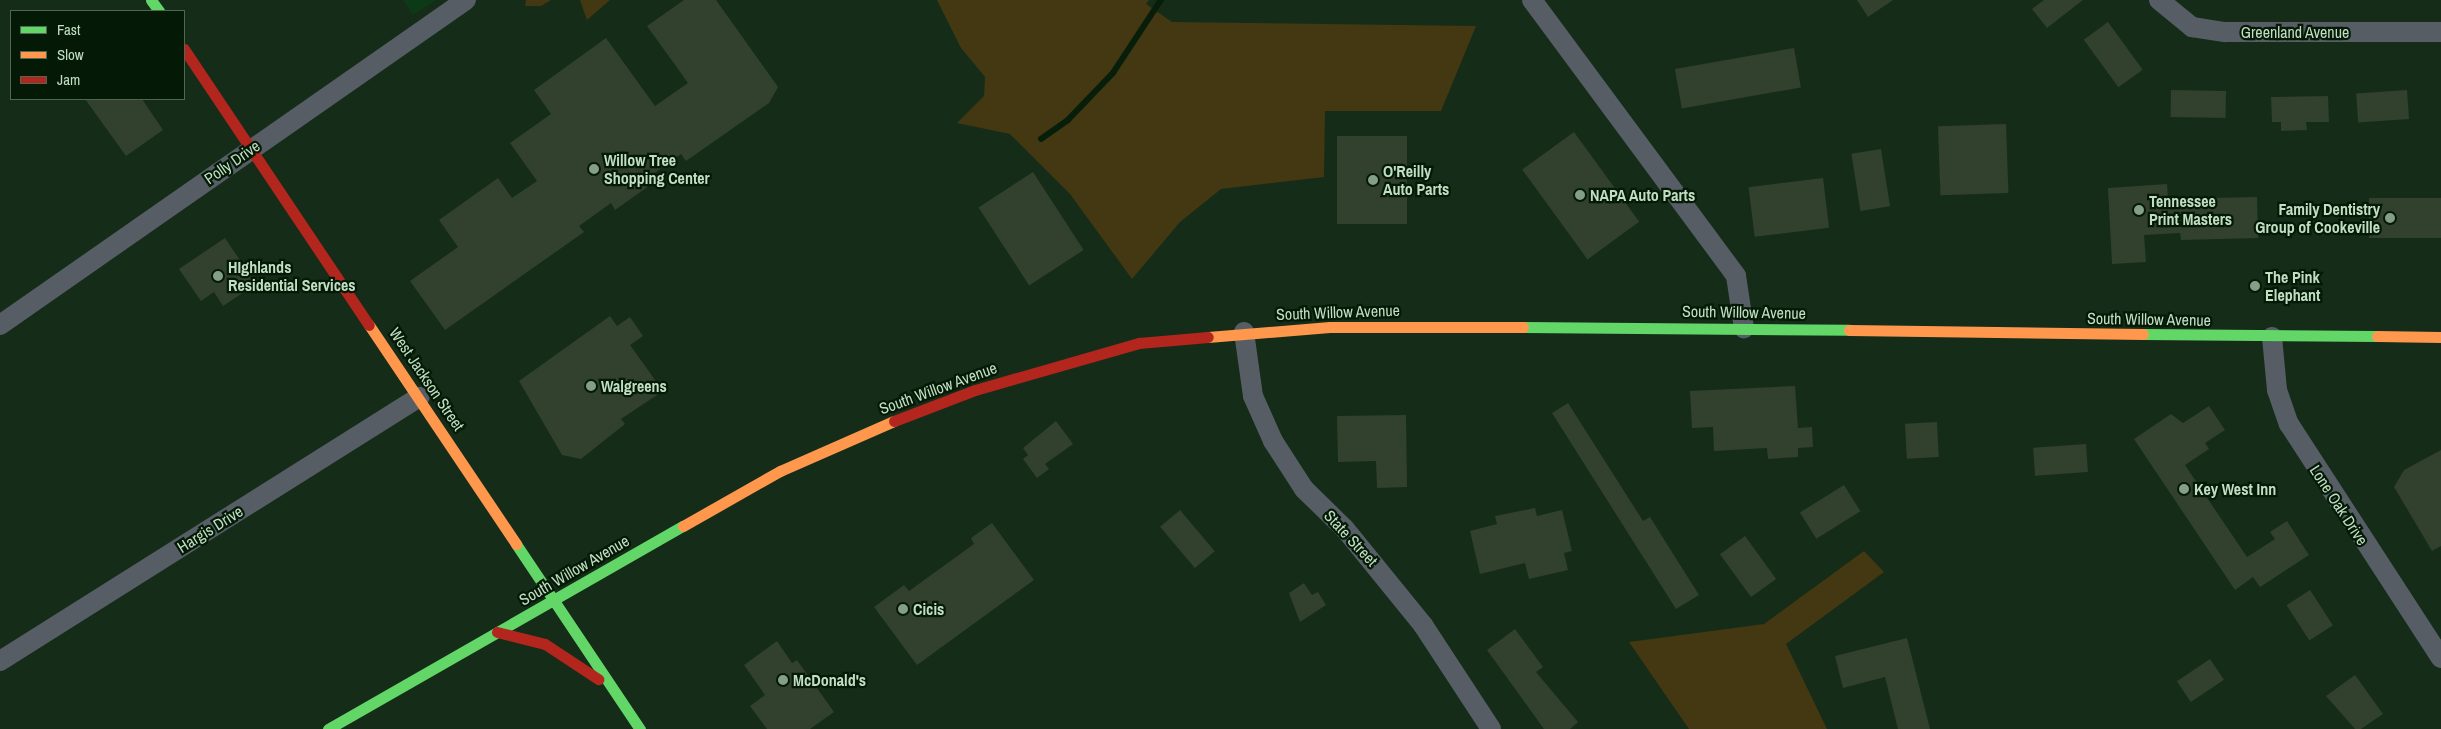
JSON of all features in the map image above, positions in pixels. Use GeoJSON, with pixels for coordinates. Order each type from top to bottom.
{"type":"FeatureCollection","features":[{"type":"Feature","properties":{"kind":"main road","name":"West Jackson Street"},"geometry":{"type":"LineString","coordinates":[[185,51],[250,150],[420,397],[640,729]]}},
{"type":"Feature","properties":{"kind":"main road","name":"South Willow Avenue"},"geometry":{"type":"LineString","coordinates":[[328,729],[780,471],[853,437],[975,390],[1139,343],[1244,332],[1360,326],[1744,328],[2272,337],[2441,337]]}},
{"type":"Feature","properties":{"kind":"main road"},"geometry":{"type":"LineString","coordinates":[[497,632],[571,657],[620,699]]}},
{"type":"Feature","properties":{"kind":"street","name":"Polly Drive"},"geometry":{"type":"LineString","coordinates":[[0,325],[466,0]]}},
{"type":"Feature","properties":{"kind":"street"},"geometry":{"type":"LineString","coordinates":[[1532,0],[1736,276],[1744,328]]}},
{"type":"Feature","properties":{"kind":"street","name":"Greenland Avenue"},"geometry":{"type":"LineString","coordinates":[[2159,0],[2192,27],[2225,32],[2441,32]]}},
{"type":"Feature","properties":{"kind":"street","name":"State Street"},"geometry":{"type":"LineString","coordinates":[[1244,332],[1253,396],[1273,441],[1304,489],[1345,529],[1417,617],[1492,729]]}},
{"type":"Feature","properties":{"kind":"street","name":"Lone Oak Drive"},"geometry":{"type":"LineString","coordinates":[[2272,337],[2277,390],[2288,424],[2441,658]]}},
{"type":"Feature","properties":{"kind":"street","name":"Hargis Drive"},"geometry":{"type":"LineString","coordinates":[[0,661],[420,397]]}},
{"type":"Feature","properties":{"kind":"shaded area"},"geometry":{"type":"Polygon","coordinates":[[[403,0],[436,0],[413,15],[403,0]]]}},
{"type":"Feature","properties":{"kind":"shaded area"},"geometry":{"type":"Polygon","coordinates":[[[526,0],[551,0],[541,6],[525,6],[526,0]]]}},
{"type":"Feature","properties":{"kind":"shaded area"},"geometry":{"type":"Polygon","coordinates":[[[580,0],[610,0],[587,20],[580,0]]]}},
{"type":"Feature","properties":{"kind":"shaded area"},"geometry":{"type":"Polygon","coordinates":[[[937,0],[1149,0],[1146,4],[1172,22],[1476,26],[1441,111],[1325,111],[1324,177],[1221,189],[1180,222],[1132,279],[1070,194],[1010,134],[957,123],[984,96],[985,77],[961,48],[937,0]]]}},
{"type":"Feature","properties":{"kind":"shaded area"},"geometry":{"type":"Polygon","coordinates":[[[1864,551],[1884,572],[1786,644],[1827,729],[1689,729],[1629,642],[1764,624],[1864,551]]]}},
{"type":"Feature","properties":{"kind":"building","name":"Willow Tree Shopping Center"},"geometry":{"type":"Polygon","coordinates":[[[684,0],[716,0],[778,87],[769,103],[686,161],[681,154],[649,177],[653,183],[615,210],[611,203],[579,226],[584,232],[445,330],[410,281],[458,247],[439,220],[498,178],[512,198],[537,181],[510,143],[551,114],[534,90],[606,38],[655,106],[688,83],[647,26],[684,0]]]}},
{"type":"Feature","properties":{"kind":"building"},"geometry":{"type":"Polygon","coordinates":[[[1857,0],[1893,0],[1868,17],[1857,0]]]}},
{"type":"Feature","properties":{"kind":"building"},"geometry":{"type":"Polygon","coordinates":[[[2044,0],[2083,0],[2047,28],[2032,9],[2044,0]]]}},
{"type":"Feature","properties":{"kind":"building"},"geometry":{"type":"Polygon","coordinates":[[[2108,22],[2143,70],[2118,87],[2084,40],[2108,22]]]}},
{"type":"Feature","properties":{"kind":"building"},"geometry":{"type":"Polygon","coordinates":[[[1794,48],[1801,87],[1682,108],[1675,69],[1794,48]]]}},
{"type":"Feature","properties":{"kind":"building"},"geometry":{"type":"Polygon","coordinates":[[[2171,90],[2226,91],[2226,118],[2171,117],[2171,90]]]}},
{"type":"Feature","properties":{"kind":"building"},"geometry":{"type":"Polygon","coordinates":[[[2407,90],[2409,119],[2358,122],[2356,94],[2407,90]]]}},
{"type":"Feature","properties":{"kind":"building"},"geometry":{"type":"Polygon","coordinates":[[[2328,96],[2329,122],[2306,122],[2307,130],[2281,131],[2281,122],[2272,122],[2271,97],[2328,96]]]}},
{"type":"Feature","properties":{"kind":"building"},"geometry":{"type":"Polygon","coordinates":[[[86,100],[143,100],[163,130],[126,156],[86,100]]]}},
{"type":"Feature","properties":{"kind":"building"},"geometry":{"type":"Polygon","coordinates":[[[2006,124],[2008,193],[1940,195],[1938,126],[2006,124]]]}},
{"type":"Feature","properties":{"kind":"building","name":"NAPA Auto Parts"},"geometry":{"type":"Polygon","coordinates":[[[1574,132],[1639,222],[1587,259],[1522,170],[1574,132]]]}},
{"type":"Feature","properties":{"kind":"building","name":"O'Reilly Auto Parts"},"geometry":{"type":"Polygon","coordinates":[[[1337,136],[1407,136],[1407,224],[1337,224],[1337,136]]]}},
{"type":"Feature","properties":{"kind":"building"},"geometry":{"type":"Polygon","coordinates":[[[1881,149],[1890,206],[1860,211],[1851,154],[1881,149]]]}},
{"type":"Feature","properties":{"kind":"building"},"geometry":{"type":"Polygon","coordinates":[[[1033,172],[1084,250],[1029,285],[978,207],[1033,172]]]}},
{"type":"Feature","properties":{"kind":"building"},"geometry":{"type":"Polygon","coordinates":[[[1823,178],[1829,228],[1755,237],[1749,187],[1823,178]]]}},
{"type":"Feature","properties":{"kind":"building"},"geometry":{"type":"Polygon","coordinates":[[[2167,184],[2168,199],[2257,197],[2258,238],[2181,240],[2180,233],[2144,235],[2146,262],[2112,264],[2108,188],[2167,184]]]}},
{"type":"Feature","properties":{"kind":"building"},"geometry":{"type":"Polygon","coordinates":[[[2369,198],[2441,198],[2441,238],[2369,238],[2369,198]]]}},
{"type":"Feature","properties":{"kind":"building","name":"HIghlands Residential Services"},"geometry":{"type":"Polygon","coordinates":[[[225,238],[256,284],[223,306],[214,292],[201,301],[179,269],[225,238]]]}},
{"type":"Feature","properties":{"kind":"building","name":"Walgreens"},"geometry":{"type":"Polygon","coordinates":[[[610,316],[617,326],[630,317],[643,336],[630,345],[663,391],[621,419],[625,424],[581,459],[562,455],[519,381],[610,316]]]}},
{"type":"Feature","properties":{"kind":"building"},"geometry":{"type":"Polygon","coordinates":[[[1795,386],[1798,428],[1812,427],[1813,447],[1798,448],[1798,457],[1768,459],[1767,448],[1714,451],[1713,427],[1692,428],[1690,391],[1795,386]]]}},
{"type":"Feature","properties":{"kind":"building"},"geometry":{"type":"Polygon","coordinates":[[[1568,403],[1643,521],[1650,517],[1699,595],[1676,609],[1552,413],[1568,403]]]}},
{"type":"Feature","properties":{"kind":"building","name":"Key West Inn"},"geometry":{"type":"Polygon","coordinates":[[[2209,406],[2225,430],[2205,443],[2209,449],[2185,465],[2247,557],[2275,539],[2270,532],[2287,521],[2309,555],[2260,587],[2253,577],[2235,590],[2134,439],[2171,414],[2183,423],[2209,406]]]}},
{"type":"Feature","properties":{"kind":"building"},"geometry":{"type":"Polygon","coordinates":[[[1406,415],[1407,487],[1377,488],[1376,461],[1338,462],[1337,416],[1406,415]]]}},
{"type":"Feature","properties":{"kind":"building"},"geometry":{"type":"Polygon","coordinates":[[[1056,421],[1073,444],[1045,464],[1049,469],[1037,478],[1023,459],[1028,455],[1023,448],[1056,421]]]}},
{"type":"Feature","properties":{"kind":"building"},"geometry":{"type":"Polygon","coordinates":[[[1937,422],[1939,457],[1907,459],[1905,424],[1937,422]]]}},
{"type":"Feature","properties":{"kind":"building"},"geometry":{"type":"Polygon","coordinates":[[[2086,444],[2088,472],[2035,476],[2033,448],[2086,444]]]}},
{"type":"Feature","properties":{"kind":"building"},"geometry":{"type":"Polygon","coordinates":[[[2441,450],[2441,546],[2432,551],[2394,487],[2404,470],[2441,450]]]}},
{"type":"Feature","properties":{"kind":"building"},"geometry":{"type":"Polygon","coordinates":[[[1844,485],[1860,511],[1816,539],[1800,513],[1844,485]]]}},
{"type":"Feature","properties":{"kind":"building"},"geometry":{"type":"Polygon","coordinates":[[[1535,508],[1537,516],[1562,510],[1572,551],[1564,553],[1568,570],[1529,579],[1525,563],[1480,574],[1470,531],[1497,524],[1495,516],[1535,508]]]}},
{"type":"Feature","properties":{"kind":"building"},"geometry":{"type":"Polygon","coordinates":[[[1180,510],[1215,551],[1195,568],[1160,527],[1180,510]]]}},
{"type":"Feature","properties":{"kind":"building"},"geometry":{"type":"Polygon","coordinates":[[[992,523],[1034,580],[917,665],[874,607],[904,585],[909,591],[974,544],[971,538],[992,523]]]}},
{"type":"Feature","properties":{"kind":"building"},"geometry":{"type":"Polygon","coordinates":[[[1745,536],[1776,579],[1751,597],[1720,554],[1745,536]]]}},
{"type":"Feature","properties":{"kind":"building"},"geometry":{"type":"Polygon","coordinates":[[[1304,583],[1312,595],[1318,592],[1326,605],[1300,622],[1289,593],[1304,583]]]}},
{"type":"Feature","properties":{"kind":"building"},"geometry":{"type":"Polygon","coordinates":[[[2310,590],[2333,625],[2309,640],[2287,605],[2310,590]]]}},
{"type":"Feature","properties":{"kind":"building"},"geometry":{"type":"Polygon","coordinates":[[[1515,629],[1543,667],[1536,672],[1578,722],[1570,729],[1544,729],[1487,650],[1515,629]]]}},
{"type":"Feature","properties":{"kind":"building"},"geometry":{"type":"Polygon","coordinates":[[[1907,638],[1930,729],[1898,729],[1885,677],[1843,688],[1835,656],[1907,638]]]}},
{"type":"Feature","properties":{"kind":"building","name":"McDonald's"},"geometry":{"type":"Polygon","coordinates":[[[777,641],[792,663],[797,660],[834,712],[810,729],[767,729],[750,706],[765,695],[744,665],[777,641]]]}},
{"type":"Feature","properties":{"kind":"building"},"geometry":{"type":"Polygon","coordinates":[[[2210,659],[2224,680],[2191,702],[2177,681],[2210,659]]]}},
{"type":"Feature","properties":{"kind":"building"},"geometry":{"type":"Polygon","coordinates":[[[2355,675],[2383,714],[2361,729],[2355,729],[2326,696],[2355,675]]]}},
{"type":"Feature","properties":{"kind":"waterway"},"geometry":{"type":"LineString","coordinates":[[1041,139],[1068,120],[1113,73],[1161,0]]}},
{"type":"Feature","properties":{"kind":"traffic: fast"},"geometry":{"type":"LineString","coordinates":[[151,0],[158,10]]}},
{"type":"Feature","properties":{"kind":"traffic: fast"},"geometry":{"type":"LineString","coordinates":[[1523,327],[1849,330]]}},
{"type":"Feature","properties":{"kind":"traffic: fast"},"geometry":{"type":"LineString","coordinates":[[2143,334],[2377,336]]}},
{"type":"Feature","properties":{"kind":"traffic: fast"},"geometry":{"type":"LineString","coordinates":[[328,729],[683,526]]}},
{"type":"Feature","properties":{"kind":"traffic: fast"},"geometry":{"type":"LineString","coordinates":[[516,544],[640,729]]}},
{"type":"Feature","properties":{"kind":"traffic: slow"},"geometry":{"type":"LineString","coordinates":[[369,325],[516,544]]}},
{"type":"Feature","properties":{"kind":"traffic: slow"},"geometry":{"type":"LineString","coordinates":[[1208,337],[1330,327],[1523,327]]}},
{"type":"Feature","properties":{"kind":"traffic: slow"},"geometry":{"type":"LineString","coordinates":[[1849,330],[2143,334]]}},
{"type":"Feature","properties":{"kind":"traffic: slow"},"geometry":{"type":"LineString","coordinates":[[2377,336],[2441,337]]}},
{"type":"Feature","properties":{"kind":"traffic: slow"},"geometry":{"type":"LineString","coordinates":[[683,526],[780,471],[894,421]]}},
{"type":"Feature","properties":{"kind":"traffic: jam"},"geometry":{"type":"LineString","coordinates":[[185,50],[369,325]]}},
{"type":"Feature","properties":{"kind":"traffic: jam"},"geometry":{"type":"LineString","coordinates":[[894,421],[975,390],[1139,343],[1208,337]]}},
{"type":"Feature","properties":{"kind":"traffic: jam"},"geometry":{"type":"LineString","coordinates":[[497,632],[545,644],[598,679]]}},
{"type":"Feature","properties":{"kind":"place","name":"Willow Tree Shopping Center"},"geometry":{"type":"Point","coordinates":[594,169]}},
{"type":"Feature","properties":{"kind":"place","name":"O'Reilly Auto Parts"},"geometry":{"type":"Point","coordinates":[1373,180]}},
{"type":"Feature","properties":{"kind":"place","name":"NAPA Auto Parts"},"geometry":{"type":"Point","coordinates":[1580,195]}},
{"type":"Feature","properties":{"kind":"place","name":"Tennessee Print Masters"},"geometry":{"type":"Point","coordinates":[2139,210]}},
{"type":"Feature","properties":{"kind":"place","name":"Family Dentistry Group of Cookeville"},"geometry":{"type":"Point","coordinates":[2390,218]}},
{"type":"Feature","properties":{"kind":"place","name":"HIghlands Residential Services"},"geometry":{"type":"Point","coordinates":[218,276]}},
{"type":"Feature","properties":{"kind":"place","name":"The Pink Elephant"},"geometry":{"type":"Point","coordinates":[2255,286]}},
{"type":"Feature","properties":{"kind":"place","name":"Walgreens"},"geometry":{"type":"Point","coordinates":[591,386]}},
{"type":"Feature","properties":{"kind":"place","name":"Key West Inn"},"geometry":{"type":"Point","coordinates":[2184,489]}},
{"type":"Feature","properties":{"kind":"place","name":"Cicis"},"geometry":{"type":"Point","coordinates":[903,609]}},
{"type":"Feature","properties":{"kind":"place","name":"McDonald's"},"geometry":{"type":"Point","coordinates":[783,680]}}]}
